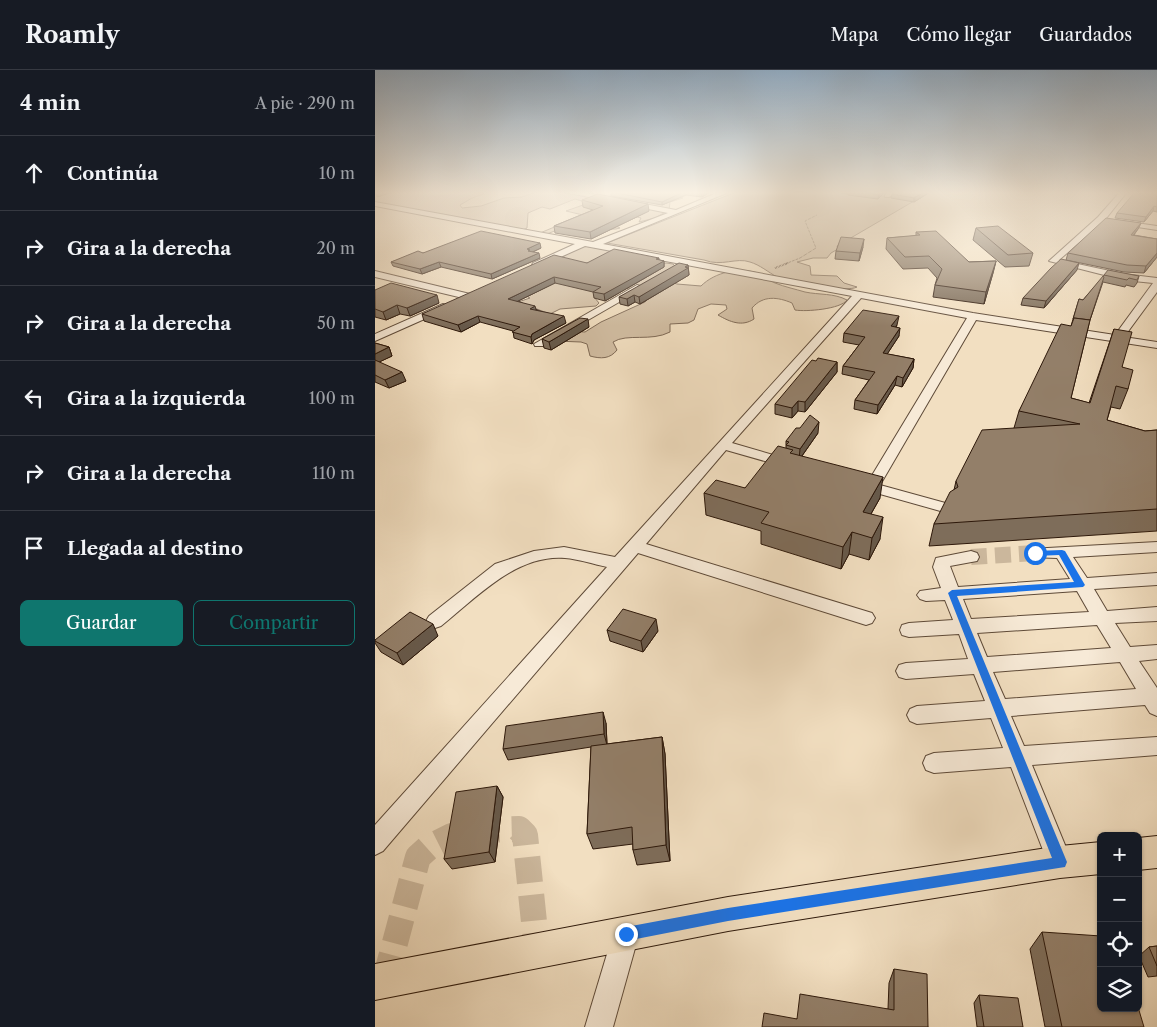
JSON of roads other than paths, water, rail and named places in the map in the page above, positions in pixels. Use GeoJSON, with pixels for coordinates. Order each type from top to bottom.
{"type":"FeatureCollection","features":[{"type":"Feature","properties":{"kind":"main road"},"geometry":{"type":"LineString","coordinates":[[1142,854],[1157,852]]}},
{"type":"Feature","properties":{"kind":"main road"},"geometry":{"type":"LineString","coordinates":[[375,982],[728,914],[1061,862],[1097,858]]}},
{"type":"Feature","properties":{"kind":"street"},"geometry":{"type":"LineString","coordinates":[[550,237],[973,316],[1157,344]]}},
{"type":"Feature","properties":{"kind":"street"},"geometry":{"type":"LineString","coordinates":[[594,244],[613,237]]}},
{"type":"Feature","properties":{"kind":"street"},"geometry":{"type":"LineString","coordinates":[[1081,237],[1053,261],[1157,283],[1118,338]]}},
{"type":"Feature","properties":{"kind":"street"},"geometry":{"type":"LineString","coordinates":[[530,267],[584,243]]}},
{"type":"Feature","properties":{"kind":"street"},"geometry":{"type":"LineString","coordinates":[[668,270],[684,261]]}},
{"type":"Feature","properties":{"kind":"street"},"geometry":{"type":"LineString","coordinates":[[375,274],[471,294],[375,338]]}},
{"type":"Feature","properties":{"kind":"street"},"geometry":{"type":"LineString","coordinates":[[539,344],[644,284]]}},
{"type":"Feature","properties":{"kind":"street"},"geometry":{"type":"LineString","coordinates":[[375,843],[723,445],[859,294]]}},
{"type":"Feature","properties":{"kind":"street"},"geometry":{"type":"LineString","coordinates":[[872,487],[973,316]]}},
{"type":"Feature","properties":{"kind":"street"},"geometry":{"type":"LineString","coordinates":[[723,445],[807,469]]}},
{"type":"Feature","properties":{"kind":"street"},"geometry":{"type":"LineString","coordinates":[[844,479],[944,507]]}},
{"type":"Feature","properties":{"kind":"street"},"geometry":{"type":"LineString","coordinates":[[635,546],[866,618]]}},
{"type":"Feature","properties":{"kind":"street"},"geometry":{"type":"LineString","coordinates":[[1035,553],[1157,547]]}},
{"type":"Feature","properties":{"kind":"street"},"geometry":{"type":"LineString","coordinates":[[435,622],[501,568],[540,555],[564,552],[620,564]]}},
{"type":"Feature","properties":{"kind":"street"},"geometry":{"type":"LineString","coordinates":[[1062,552],[1123,654],[1155,700]]}},
{"type":"Feature","properties":{"kind":"street"},"geometry":{"type":"LineString","coordinates":[[971,557],[943,562],[941,566],[1061,862]]}},
{"type":"Feature","properties":{"kind":"street"},"geometry":{"type":"LineString","coordinates":[[926,594],[1157,579]]}},
{"type":"Feature","properties":{"kind":"street"},"geometry":{"type":"LineString","coordinates":[[909,630],[1157,614]]}},
{"type":"Feature","properties":{"kind":"street"},"geometry":{"type":"LineString","coordinates":[[906,671],[1157,652]]}},
{"type":"Feature","properties":{"kind":"street"},"geometry":{"type":"LineString","coordinates":[[917,715],[1155,700]]}},
{"type":"Feature","properties":{"kind":"street"},"geometry":{"type":"LineString","coordinates":[[934,763],[1157,746]]}},
{"type":"Feature","properties":{"kind":"street"},"geometry":{"type":"LineString","coordinates":[[599,1027],[626,934]]}},
{"type":"Feature","properties":{"kind":"tunnel"},"geometry":{"type":"LineString","coordinates":[[971,557],[1035,553]]}},
{"type":"Feature","properties":{"kind":"tunnel"},"geometry":{"type":"LineString","coordinates":[[385,980],[418,857],[428,848],[452,836],[479,830],[519,829],[525,835],[537,951]]}}]}
